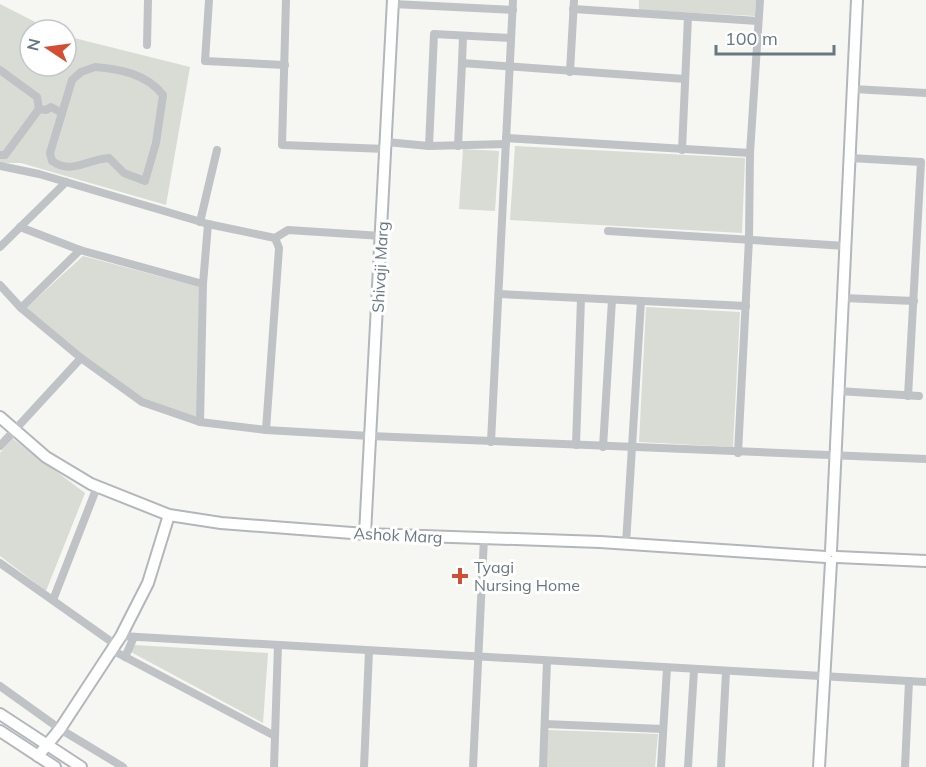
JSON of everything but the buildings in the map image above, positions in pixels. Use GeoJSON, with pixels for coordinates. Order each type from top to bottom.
{"type":"FeatureCollection","features":[{"type":"Feature","properties":{"kind":"street"},"geometry":{"type":"LineString","coordinates":[[147,45],[148,0]]}},
{"type":"Feature","properties":{"kind":"street"},"geometry":{"type":"LineString","coordinates":[[209,0],[205,61],[285,65]]}},
{"type":"Feature","properties":{"kind":"street"},"geometry":{"type":"LineString","coordinates":[[286,0],[282,145],[458,146],[469,143],[506,141],[750,153]]}},
{"type":"Feature","properties":{"kind":"street"},"geometry":{"type":"LineString","coordinates":[[491,442],[513,0]]}},
{"type":"Feature","properties":{"kind":"street"},"geometry":{"type":"LineString","coordinates":[[570,72],[574,0]]}},
{"type":"Feature","properties":{"kind":"street"},"geometry":{"type":"LineString","coordinates":[[738,453],[749,239],[750,153],[760,0]]}},
{"type":"Feature","properties":{"kind":"street"},"geometry":{"type":"LineString","coordinates":[[819,767],[857,0]]}},
{"type":"Feature","properties":{"kind":"street"},"geometry":{"type":"LineString","coordinates":[[393,2],[455,3],[513,10]]}},
{"type":"Feature","properties":{"kind":"street","name":"Shivaji Marg"},"geometry":{"type":"LineString","coordinates":[[365,534],[393,2]]}},
{"type":"Feature","properties":{"kind":"street"},"geometry":{"type":"LineString","coordinates":[[573,9],[758,21]]}},
{"type":"Feature","properties":{"kind":"street"},"geometry":{"type":"LineString","coordinates":[[682,150],[688,17]]}},
{"type":"Feature","properties":{"kind":"street"},"geometry":{"type":"LineString","coordinates":[[429,146],[434,34],[512,38]]}},
{"type":"Feature","properties":{"kind":"street"},"geometry":{"type":"LineString","coordinates":[[458,146],[464,36]]}},
{"type":"Feature","properties":{"kind":"street"},"geometry":{"type":"LineString","coordinates":[[462,63],[685,79]]}},
{"type":"Feature","properties":{"kind":"street"},"geometry":{"type":"LineString","coordinates":[[95,67],[121,69],[155,85],[163,95],[156,143],[145,181],[124,173],[109,158],[77,168],[60,167],[52,161],[50,153],[62,113],[72,80],[81,72],[95,67]]}},
{"type":"Feature","properties":{"kind":"street"},"geometry":{"type":"LineString","coordinates":[[0,70],[37,97],[39,109],[5,155],[0,155]]}},
{"type":"Feature","properties":{"kind":"street"},"geometry":{"type":"LineString","coordinates":[[853,89],[926,93]]}},
{"type":"Feature","properties":{"kind":"street"},"geometry":{"type":"LineString","coordinates":[[39,109],[46,110],[51,107],[62,113]]}},
{"type":"Feature","properties":{"kind":"street"},"geometry":{"type":"LineString","coordinates":[[200,422],[204,223],[217,150]]}},
{"type":"Feature","properties":{"kind":"street"},"geometry":{"type":"LineString","coordinates":[[850,158],[924,162],[908,396]]}},
{"type":"Feature","properties":{"kind":"street"},"geometry":{"type":"LineString","coordinates":[[0,166],[66,182],[204,223],[275,238],[288,230],[382,236]]}},
{"type":"Feature","properties":{"kind":"street"},"geometry":{"type":"LineString","coordinates":[[0,247],[66,182]]}},
{"type":"Feature","properties":{"kind":"street"},"geometry":{"type":"LineString","coordinates":[[20,227],[80,250],[203,284]]}},
{"type":"Feature","properties":{"kind":"street"},"geometry":{"type":"LineString","coordinates":[[608,231],[846,246]]}},
{"type":"Feature","properties":{"kind":"street"},"geometry":{"type":"LineString","coordinates":[[266,430],[279,248],[275,238]]}},
{"type":"Feature","properties":{"kind":"street"},"geometry":{"type":"LineString","coordinates":[[21,308],[80,250]]}},
{"type":"Feature","properties":{"kind":"street"},"geometry":{"type":"LineString","coordinates":[[0,285],[21,308],[81,358],[142,402],[200,422],[266,430],[370,436],[926,459]]}},
{"type":"Feature","properties":{"kind":"street"},"geometry":{"type":"LineString","coordinates":[[498,294],[746,306]]}},
{"type":"Feature","properties":{"kind":"street"},"geometry":{"type":"LineString","coordinates":[[576,446],[581,298]]}},
{"type":"Feature","properties":{"kind":"street"},"geometry":{"type":"LineString","coordinates":[[843,298],[914,301]]}},
{"type":"Feature","properties":{"kind":"street"},"geometry":{"type":"LineString","coordinates":[[603,447],[612,300]]}},
{"type":"Feature","properties":{"kind":"street"},"geometry":{"type":"LineString","coordinates":[[626,544],[641,301]]}},
{"type":"Feature","properties":{"kind":"street"},"geometry":{"type":"LineString","coordinates":[[0,446],[81,358]]}},
{"type":"Feature","properties":{"kind":"street"},"geometry":{"type":"LineString","coordinates":[[838,391],[919,396]]}},
{"type":"Feature","properties":{"kind":"street","name":"Ashok Marg"},"geometry":{"type":"LineString","coordinates":[[0,417],[46,457],[97,487],[169,515],[221,523],[365,534],[626,544],[926,561]]}},
{"type":"Feature","properties":{"kind":"street"},"geometry":{"type":"LineString","coordinates":[[53,600],[97,487]]}},
{"type":"Feature","properties":{"kind":"street"},"geometry":{"type":"LineString","coordinates":[[38,756],[60,729],[116,644],[148,583],[169,515]]}},
{"type":"Feature","properties":{"kind":"street"},"geometry":{"type":"LineString","coordinates":[[473,767],[484,538]]}},
{"type":"Feature","properties":{"kind":"street"},"geometry":{"type":"LineString","coordinates":[[0,563],[116,644],[125,657],[275,736]]}},
{"type":"Feature","properties":{"kind":"street"},"geometry":{"type":"LineString","coordinates":[[116,644],[134,637],[926,682]]}},
{"type":"Feature","properties":{"kind":"street"},"geometry":{"type":"LineString","coordinates":[[125,657],[134,637]]}},
{"type":"Feature","properties":{"kind":"street"},"geometry":{"type":"LineString","coordinates":[[274,767],[278,645]]}},
{"type":"Feature","properties":{"kind":"street"},"geometry":{"type":"LineString","coordinates":[[364,767],[369,651]]}},
{"type":"Feature","properties":{"kind":"street"},"geometry":{"type":"LineString","coordinates":[[543,767],[547,661]]}},
{"type":"Feature","properties":{"kind":"street"},"geometry":{"type":"LineString","coordinates":[[661,767],[668,668]]}},
{"type":"Feature","properties":{"kind":"street"},"geometry":{"type":"LineString","coordinates":[[688,767],[694,670]]}},
{"type":"Feature","properties":{"kind":"street"},"geometry":{"type":"LineString","coordinates":[[721,767],[726,672]]}},
{"type":"Feature","properties":{"kind":"street"},"geometry":{"type":"LineString","coordinates":[[905,767],[909,681]]}},
{"type":"Feature","properties":{"kind":"street"},"geometry":{"type":"LineString","coordinates":[[0,686],[60,729],[123,767]]}},
{"type":"Feature","properties":{"kind":"street"},"geometry":{"type":"LineString","coordinates":[[0,714],[81,767]]}},
{"type":"Feature","properties":{"kind":"street"},"geometry":{"type":"LineString","coordinates":[[545,724],[663,729]]}},
{"type":"Feature","properties":{"kind":"street"},"geometry":{"type":"LineString","coordinates":[[0,730],[55,767]]}},
{"type":"Feature","properties":{"kind":"shaded area"},"geometry":{"type":"Polygon","coordinates":[[[639,0],[756,0],[755,16],[639,10],[639,0]]]}},
{"type":"Feature","properties":{"kind":"shaded area"},"geometry":{"type":"Polygon","coordinates":[[[0,4],[27,18],[18,18],[18,78],[78,78],[78,39],[190,67],[166,205],[21,163],[0,163],[0,4]]]}},
{"type":"Feature","properties":{"kind":"shaded area"},"geometry":{"type":"Polygon","coordinates":[[[515,146],[745,158],[742,233],[510,220],[515,146]]]}},
{"type":"Feature","properties":{"kind":"shaded area"},"geometry":{"type":"Polygon","coordinates":[[[463,149],[499,151],[495,211],[459,209],[463,149]]]}},
{"type":"Feature","properties":{"kind":"shaded area"},"geometry":{"type":"Polygon","coordinates":[[[83,256],[200,287],[197,417],[143,399],[77,355],[26,308],[83,256]]]}},
{"type":"Feature","properties":{"kind":"shaded area"},"geometry":{"type":"Polygon","coordinates":[[[646,307],[740,312],[733,447],[639,442],[646,307]]]}},
{"type":"Feature","properties":{"kind":"shaded area"},"geometry":{"type":"Polygon","coordinates":[[[12,438],[85,493],[46,591],[0,556],[0,453],[12,438]]]}},
{"type":"Feature","properties":{"kind":"shaded area"},"geometry":{"type":"Polygon","coordinates":[[[135,645],[268,653],[263,723],[129,651],[135,645]]]}},
{"type":"Feature","properties":{"kind":"shaded area"},"geometry":{"type":"Polygon","coordinates":[[[548,730],[658,734],[655,767],[546,767],[548,730]]]}},
{"type":"Feature","properties":{"kind":"place","name":"Tyagi Nursing Home"},"geometry":{"type":"Point","coordinates":[460,576]}}]}
